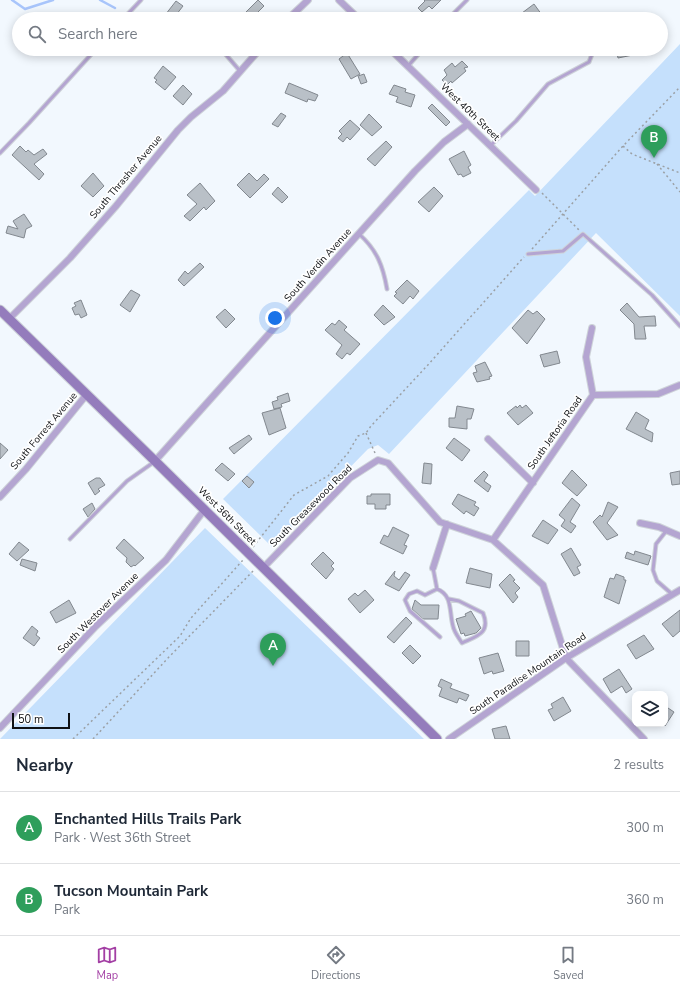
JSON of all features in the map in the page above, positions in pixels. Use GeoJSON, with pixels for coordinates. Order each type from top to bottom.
{"type":"FeatureCollection","features":[{"type":"Feature","properties":{"kind":"street"},"geometry":{"type":"LineString","coordinates":[[295,12],[308,0]]}},
{"type":"Feature","properties":{"kind":"street"},"geometry":{"type":"LineString","coordinates":[[339,0],[352,12]]}},
{"type":"Feature","properties":{"kind":"street","name":"South Thrasher Avenue"},"geometry":{"type":"LineString","coordinates":[[9,319],[70,258],[116,206],[191,116],[222,91],[254,56]]}},
{"type":"Feature","properties":{"kind":"street","name":"West 40th Street"},"geometry":{"type":"LineString","coordinates":[[397,56],[536,190]]}},
{"type":"Feature","properties":{"kind":"street","name":"South Verdin Avenue"},"geometry":{"type":"LineString","coordinates":[[155,461],[434,150],[468,124]]}},
{"type":"Feature","properties":{"kind":"street","name":"West 36th Street"},"geometry":{"type":"LineString","coordinates":[[0,310],[205,509],[437,739]]}},
{"type":"Feature","properties":{"kind":"street","name":"South Jeftoria Road"},"geometry":{"type":"LineString","coordinates":[[493,540],[593,395],[586,356],[592,328]]}},
{"type":"Feature","properties":{"kind":"street","name":"South Jeftoria Road"},"geometry":{"type":"LineString","coordinates":[[593,395],[658,394],[680,385]]}},
{"type":"Feature","properties":{"kind":"street","name":"South Forrest Avenue"},"geometry":{"type":"LineString","coordinates":[[0,497],[26,469],[87,394]]}},
{"type":"Feature","properties":{"kind":"street","name":"South Jeftoria Road"},"geometry":{"type":"LineString","coordinates":[[488,439],[533,483]]}},
{"type":"Feature","properties":{"kind":"street"},"geometry":{"type":"LineString","coordinates":[[378,460],[388,463],[440,522],[493,540],[543,585],[566,658],[644,739]]}},
{"type":"Feature","properties":{"kind":"street","name":"South Greasewood Road"},"geometry":{"type":"LineString","coordinates":[[261,566],[350,478],[378,460]]}},
{"type":"Feature","properties":{"kind":"street","name":"South Westover Avenue"},"geometry":{"type":"LineString","coordinates":[[0,728],[96,626],[166,560],[205,509]]}},
{"type":"Feature","properties":{"kind":"street"},"geometry":{"type":"LineString","coordinates":[[433,568],[448,524]]}},
{"type":"Feature","properties":{"kind":"street"},"geometry":{"type":"LineString","coordinates":[[640,524],[659,527],[680,536]]}},
{"type":"Feature","properties":{"kind":"street","name":"South Paradise Mountain Road"},"geometry":{"type":"LineString","coordinates":[[449,739],[566,658],[680,590]]}},
{"type":"Feature","properties":{"kind":"lane"},"geometry":{"type":"LineString","coordinates":[[130,12],[141,0]]}},
{"type":"Feature","properties":{"kind":"lane"},"geometry":{"type":"LineString","coordinates":[[455,12],[467,0]]}},
{"type":"Feature","properties":{"kind":"lane"},"geometry":{"type":"LineString","coordinates":[[0,152],[29,123],[90,56]]}},
{"type":"Feature","properties":{"kind":"lane"},"geometry":{"type":"LineString","coordinates":[[227,56],[240,71]]}},
{"type":"Feature","properties":{"kind":"lane"},"geometry":{"type":"LineString","coordinates":[[408,66],[417,56]]}},
{"type":"Feature","properties":{"kind":"lane"},"geometry":{"type":"LineString","coordinates":[[490,146],[516,121],[548,84],[589,62],[591,56]]}},
{"type":"Feature","properties":{"kind":"lane"},"geometry":{"type":"LineString","coordinates":[[359,234],[377,254],[383,269],[387,289]]}},
{"type":"Feature","properties":{"kind":"lane"},"geometry":{"type":"LineString","coordinates":[[528,254],[564,251],[583,234],[652,295],[680,326]]}},
{"type":"Feature","properties":{"kind":"lane"},"geometry":{"type":"LineString","coordinates":[[70,539],[127,481],[155,461]]}},
{"type":"Feature","properties":{"kind":"lane"},"geometry":{"type":"LineString","coordinates":[[666,530],[656,544],[653,570],[657,581],[673,595]]}},
{"type":"Feature","properties":{"kind":"lane"},"geometry":{"type":"LineString","coordinates":[[433,568],[437,589]]}},
{"type":"Feature","properties":{"kind":"lane"},"geometry":{"type":"LineString","coordinates":[[440,637],[410,611],[405,600],[410,594],[417,591],[425,595],[437,589],[444,591],[449,599],[453,627],[462,643],[481,634],[485,624],[484,613],[459,601],[449,599]]}},
{"type":"Feature","properties":{"kind":"path"},"geometry":{"type":"LineString","coordinates":[[73,739],[180,636],[191,618],[248,553],[294,495],[328,476],[348,453],[358,436],[366,433],[370,426],[426,367],[564,214],[623,146],[680,87]]}},
{"type":"Feature","properties":{"kind":"path"},"geometry":{"type":"LineString","coordinates":[[623,146],[632,154],[680,173]]}},
{"type":"Feature","properties":{"kind":"path"},"geometry":{"type":"LineString","coordinates":[[655,162],[680,192]]}},
{"type":"Feature","properties":{"kind":"path"},"geometry":{"type":"LineString","coordinates":[[536,190],[545,195],[583,234]]}},
{"type":"Feature","properties":{"kind":"path"},"geometry":{"type":"LineString","coordinates":[[366,433],[378,460]]}},
{"type":"Feature","properties":{"kind":"path"},"geometry":{"type":"LineString","coordinates":[[93,739],[168,658],[261,566]]}},
{"type":"Feature","properties":{"kind":"shaded area"},"geometry":{"type":"Polygon","coordinates":[[[680,44],[680,316],[596,233],[389,454],[378,445],[368,449],[272,547],[223,499],[529,190],[535,196],[680,44]]]}},
{"type":"Feature","properties":{"kind":"shaded area"},"geometry":{"type":"Polygon","coordinates":[[[205,528],[424,739],[0,739],[205,528]]]}},
{"type":"Feature","properties":{"kind":"building"},"geometry":{"type":"Polygon","coordinates":[[[258,0],[264,6],[258,12],[246,12],[258,0]]]}},
{"type":"Feature","properties":{"kind":"building"},"geometry":{"type":"Polygon","coordinates":[[[424,0],[441,0],[432,9],[429,6],[422,12],[418,8],[425,1],[424,0]]]}},
{"type":"Feature","properties":{"kind":"building"},"geometry":{"type":"Polygon","coordinates":[[[176,1],[183,6],[178,12],[167,12],[176,1]]]}},
{"type":"Feature","properties":{"kind":"building"},"geometry":{"type":"Polygon","coordinates":[[[534,4],[540,12],[523,12],[534,4]]]}},
{"type":"Feature","properties":{"kind":"building"},"geometry":{"type":"Polygon","coordinates":[[[343,56],[349,56],[360,74],[351,79],[339,59],[343,56]]]}},
{"type":"Feature","properties":{"kind":"building"},"geometry":{"type":"Polygon","coordinates":[[[618,56],[628,56],[618,58],[618,56]]]}},
{"type":"Feature","properties":{"kind":"building"},"geometry":{"type":"Polygon","coordinates":[[[462,61],[468,67],[464,68],[466,71],[452,83],[451,81],[447,85],[442,80],[447,75],[444,70],[452,63],[455,67],[462,61]]]}},
{"type":"Feature","properties":{"kind":"building"},"geometry":{"type":"Polygon","coordinates":[[[163,66],[176,77],[165,90],[155,82],[157,80],[154,78],[163,66]]]}},
{"type":"Feature","properties":{"kind":"building"},"geometry":{"type":"Polygon","coordinates":[[[364,74],[367,82],[361,84],[358,76],[364,74]]]}},
{"type":"Feature","properties":{"kind":"building"},"geometry":{"type":"Polygon","coordinates":[[[289,83],[318,95],[315,101],[308,99],[307,102],[285,93],[289,83]]]}},
{"type":"Feature","properties":{"kind":"building"},"geometry":{"type":"Polygon","coordinates":[[[183,85],[192,94],[183,105],[173,96],[183,85]]]}},
{"type":"Feature","properties":{"kind":"building"},"geometry":{"type":"Polygon","coordinates":[[[394,85],[406,89],[405,92],[415,95],[411,107],[396,102],[398,97],[389,94],[394,85]]]}},
{"type":"Feature","properties":{"kind":"building"},"geometry":{"type":"Polygon","coordinates":[[[432,104],[450,122],[446,126],[428,108],[432,104]]]}},
{"type":"Feature","properties":{"kind":"building"},"geometry":{"type":"Polygon","coordinates":[[[281,113],[286,116],[278,127],[272,124],[281,113]]]}},
{"type":"Feature","properties":{"kind":"building"},"geometry":{"type":"Polygon","coordinates":[[[369,114],[382,127],[372,136],[360,125],[369,114]]]}},
{"type":"Feature","properties":{"kind":"building"},"geometry":{"type":"Polygon","coordinates":[[[350,120],[360,129],[350,140],[347,137],[343,142],[338,138],[342,134],[339,131],[350,120]]]}},
{"type":"Feature","properties":{"kind":"building"},"geometry":{"type":"Polygon","coordinates":[[[386,141],[392,147],[375,166],[367,159],[386,141]]]}},
{"type":"Feature","properties":{"kind":"building"},"geometry":{"type":"Polygon","coordinates":[[[20,146],[26,152],[28,150],[34,155],[43,149],[47,154],[34,164],[44,174],[39,180],[12,155],[20,146]]]}},
{"type":"Feature","properties":{"kind":"building"},"geometry":{"type":"Polygon","coordinates":[[[464,151],[471,165],[468,167],[471,173],[463,177],[461,174],[458,175],[449,159],[464,151]]]}},
{"type":"Feature","properties":{"kind":"building"},"geometry":{"type":"Polygon","coordinates":[[[93,173],[104,186],[93,197],[81,186],[93,173]]]}},
{"type":"Feature","properties":{"kind":"building"},"geometry":{"type":"Polygon","coordinates":[[[249,173],[257,181],[264,174],[269,179],[250,198],[237,185],[249,173]]]}},
{"type":"Feature","properties":{"kind":"building"},"geometry":{"type":"Polygon","coordinates":[[[200,183],[215,201],[206,210],[204,207],[190,221],[184,216],[197,204],[187,195],[200,183]]]}},
{"type":"Feature","properties":{"kind":"building"},"geometry":{"type":"Polygon","coordinates":[[[278,187],[288,197],[282,203],[272,194],[278,187]]]}},
{"type":"Feature","properties":{"kind":"building"},"geometry":{"type":"Polygon","coordinates":[[[434,187],[443,196],[429,212],[418,202],[434,187]]]}},
{"type":"Feature","properties":{"kind":"building"},"geometry":{"type":"Polygon","coordinates":[[[24,214],[32,226],[26,229],[24,238],[6,233],[8,226],[18,229],[13,221],[24,214]]]}},
{"type":"Feature","properties":{"kind":"building"},"geometry":{"type":"Polygon","coordinates":[[[200,263],[204,267],[184,286],[178,280],[185,271],[188,274],[200,263]]]}},
{"type":"Feature","properties":{"kind":"building"},"geometry":{"type":"Polygon","coordinates":[[[407,280],[419,291],[413,299],[410,296],[403,304],[394,296],[397,293],[395,292],[407,280]]]}},
{"type":"Feature","properties":{"kind":"building"},"geometry":{"type":"Polygon","coordinates":[[[131,290],[140,295],[130,312],[120,305],[131,290]]]}},
{"type":"Feature","properties":{"kind":"building"},"geometry":{"type":"Polygon","coordinates":[[[81,300],[87,315],[81,318],[79,314],[75,315],[72,308],[76,306],[74,303],[81,300]]]}},
{"type":"Feature","properties":{"kind":"building"},"geometry":{"type":"Polygon","coordinates":[[[627,303],[639,317],[655,316],[656,326],[644,326],[646,339],[635,339],[634,324],[620,310],[627,303]]]}},
{"type":"Feature","properties":{"kind":"building"},"geometry":{"type":"Polygon","coordinates":[[[383,305],[395,317],[384,325],[374,315],[383,305]]]}},
{"type":"Feature","properties":{"kind":"building"},"geometry":{"type":"Polygon","coordinates":[[[225,309],[235,319],[226,328],[216,317],[225,309]]]}},
{"type":"Feature","properties":{"kind":"building"},"geometry":{"type":"Polygon","coordinates":[[[528,310],[533,314],[537,311],[545,319],[527,344],[512,328],[528,310]]]}},
{"type":"Feature","properties":{"kind":"building"},"geometry":{"type":"Polygon","coordinates":[[[339,320],[347,327],[344,330],[360,344],[350,355],[347,353],[342,359],[336,354],[342,345],[325,330],[332,323],[335,325],[339,320]]]}},
{"type":"Feature","properties":{"kind":"building"},"geometry":{"type":"Polygon","coordinates":[[[557,351],[560,363],[544,367],[540,355],[557,351]]]}},
{"type":"Feature","properties":{"kind":"building"},"geometry":{"type":"Polygon","coordinates":[[[485,362],[492,376],[489,377],[490,379],[477,382],[473,373],[477,372],[475,366],[485,362]]]}},
{"type":"Feature","properties":{"kind":"building"},"geometry":{"type":"Polygon","coordinates":[[[288,393],[290,401],[281,404],[282,407],[274,409],[272,402],[278,400],[277,397],[288,393]]]}},
{"type":"Feature","properties":{"kind":"building"},"geometry":{"type":"Polygon","coordinates":[[[520,405],[522,408],[526,405],[533,413],[518,425],[507,413],[516,406],[517,408],[520,405]]]}},
{"type":"Feature","properties":{"kind":"building"},"geometry":{"type":"Polygon","coordinates":[[[457,406],[474,409],[471,419],[467,419],[467,429],[449,427],[449,418],[455,418],[457,406]]]}},
{"type":"Feature","properties":{"kind":"building"},"geometry":{"type":"Polygon","coordinates":[[[280,408],[286,428],[269,435],[262,413],[280,408]]]}},
{"type":"Feature","properties":{"kind":"building"},"geometry":{"type":"Polygon","coordinates":[[[636,412],[649,420],[645,429],[653,433],[652,442],[626,429],[636,412]]]}},
{"type":"Feature","properties":{"kind":"building"},"geometry":{"type":"Polygon","coordinates":[[[249,435],[252,439],[234,454],[229,448],[249,435]]]}},
{"type":"Feature","properties":{"kind":"building"},"geometry":{"type":"Polygon","coordinates":[[[454,438],[470,450],[462,461],[446,448],[454,438]]]}},
{"type":"Feature","properties":{"kind":"building"},"geometry":{"type":"Polygon","coordinates":[[[0,443],[8,450],[0,459],[0,443]]]}},
{"type":"Feature","properties":{"kind":"building"},"geometry":{"type":"Polygon","coordinates":[[[222,463],[235,474],[228,481],[215,470],[222,463]]]}},
{"type":"Feature","properties":{"kind":"building"},"geometry":{"type":"Polygon","coordinates":[[[424,463],[432,464],[431,484],[422,483],[424,463]]]}},
{"type":"Feature","properties":{"kind":"building"},"geometry":{"type":"Polygon","coordinates":[[[572,470],[587,485],[577,496],[562,483],[572,470]]]}},
{"type":"Feature","properties":{"kind":"building"},"geometry":{"type":"Polygon","coordinates":[[[484,471],[488,475],[484,481],[491,486],[488,492],[474,481],[484,471]]]}},
{"type":"Feature","properties":{"kind":"building"},"geometry":{"type":"Polygon","coordinates":[[[680,471],[680,484],[672,485],[670,473],[680,471]]]}},
{"type":"Feature","properties":{"kind":"building"},"geometry":{"type":"Polygon","coordinates":[[[247,476],[254,482],[249,488],[242,481],[247,476]]]}},
{"type":"Feature","properties":{"kind":"building"},"geometry":{"type":"Polygon","coordinates":[[[96,478],[100,478],[105,485],[98,489],[100,491],[95,495],[88,483],[96,478]]]}},
{"type":"Feature","properties":{"kind":"building"},"geometry":{"type":"Polygon","coordinates":[[[371,494],[390,494],[390,505],[386,505],[386,509],[375,509],[375,504],[367,504],[367,496],[371,496],[371,494]]]}},
{"type":"Feature","properties":{"kind":"building"},"geometry":{"type":"Polygon","coordinates":[[[458,494],[476,502],[474,505],[479,508],[474,516],[466,511],[464,514],[452,504],[458,494]]]}},
{"type":"Feature","properties":{"kind":"building"},"geometry":{"type":"Polygon","coordinates":[[[572,498],[580,505],[570,522],[576,526],[571,533],[561,526],[565,520],[559,515],[572,498]]]}},
{"type":"Feature","properties":{"kind":"building"},"geometry":{"type":"Polygon","coordinates":[[[608,502],[618,507],[607,523],[618,535],[607,540],[593,522],[600,515],[602,517],[608,502]]]}},
{"type":"Feature","properties":{"kind":"building"},"geometry":{"type":"Polygon","coordinates":[[[92,503],[95,509],[88,517],[83,509],[92,503]]]}},
{"type":"Feature","properties":{"kind":"building"},"geometry":{"type":"Polygon","coordinates":[[[543,520],[558,530],[548,544],[532,536],[543,520]]]}},
{"type":"Feature","properties":{"kind":"building"},"geometry":{"type":"Polygon","coordinates":[[[393,527],[409,535],[404,545],[407,546],[403,554],[380,543],[384,535],[388,537],[393,527]]]}},
{"type":"Feature","properties":{"kind":"building"},"geometry":{"type":"Polygon","coordinates":[[[124,539],[144,558],[135,566],[134,565],[131,567],[126,562],[127,558],[116,548],[124,539]]]}},
{"type":"Feature","properties":{"kind":"building"},"geometry":{"type":"Polygon","coordinates":[[[19,542],[29,550],[17,561],[9,554],[19,542]]]}},
{"type":"Feature","properties":{"kind":"building"},"geometry":{"type":"Polygon","coordinates":[[[571,548],[581,565],[577,567],[580,573],[574,576],[561,554],[571,548]]]}},
{"type":"Feature","properties":{"kind":"building"},"geometry":{"type":"Polygon","coordinates":[[[635,551],[651,556],[648,565],[625,558],[627,552],[634,555],[635,551]]]}},
{"type":"Feature","properties":{"kind":"building"},"geometry":{"type":"Polygon","coordinates":[[[323,552],[334,563],[331,566],[334,569],[326,579],[311,564],[323,552]]]}},
{"type":"Feature","properties":{"kind":"building"},"geometry":{"type":"Polygon","coordinates":[[[22,559],[37,563],[35,571],[20,565],[22,559]]]}},
{"type":"Feature","properties":{"kind":"building"},"geometry":{"type":"Polygon","coordinates":[[[470,568],[492,574],[490,588],[466,583],[470,568]]]}},
{"type":"Feature","properties":{"kind":"building"},"geometry":{"type":"Polygon","coordinates":[[[395,571],[394,576],[399,580],[405,572],[410,575],[399,591],[385,584],[395,571]]]}},
{"type":"Feature","properties":{"kind":"building"},"geometry":{"type":"Polygon","coordinates":[[[510,574],[515,580],[513,581],[520,588],[515,593],[518,597],[513,603],[499,585],[510,574]]]}},
{"type":"Feature","properties":{"kind":"building"},"geometry":{"type":"Polygon","coordinates":[[[616,574],[624,577],[624,580],[626,580],[619,604],[604,597],[610,578],[614,579],[616,574]]]}},
{"type":"Feature","properties":{"kind":"building"},"geometry":{"type":"Polygon","coordinates":[[[365,590],[374,600],[360,613],[348,599],[355,593],[358,596],[365,590]]]}},
{"type":"Feature","properties":{"kind":"building"},"geometry":{"type":"Polygon","coordinates":[[[69,600],[76,613],[56,623],[50,612],[69,600]]]}},
{"type":"Feature","properties":{"kind":"building"},"geometry":{"type":"Polygon","coordinates":[[[415,600],[421,605],[439,605],[438,619],[423,619],[412,609],[415,600]]]}},
{"type":"Feature","properties":{"kind":"building"},"geometry":{"type":"Polygon","coordinates":[[[680,610],[680,631],[673,637],[662,624],[680,610]]]}},
{"type":"Feature","properties":{"kind":"building"},"geometry":{"type":"Polygon","coordinates":[[[471,611],[481,628],[476,633],[465,636],[464,633],[461,634],[456,619],[466,616],[465,614],[471,611]]]}},
{"type":"Feature","properties":{"kind":"building"},"geometry":{"type":"Polygon","coordinates":[[[406,617],[412,623],[394,643],[387,637],[406,617]]]}},
{"type":"Feature","properties":{"kind":"building"},"geometry":{"type":"Polygon","coordinates":[[[32,626],[38,631],[36,635],[40,638],[34,646],[23,638],[32,626]]]}},
{"type":"Feature","properties":{"kind":"building"},"geometry":{"type":"Polygon","coordinates":[[[644,635],[654,649],[636,659],[627,645],[644,635]]]}},
{"type":"Feature","properties":{"kind":"building"},"geometry":{"type":"Polygon","coordinates":[[[516,641],[529,641],[529,656],[516,656],[516,641]]]}},
{"type":"Feature","properties":{"kind":"building"},"geometry":{"type":"Polygon","coordinates":[[[410,645],[421,656],[413,664],[402,653],[410,645]]]}},
{"type":"Feature","properties":{"kind":"building"},"geometry":{"type":"Polygon","coordinates":[[[498,653],[504,671],[493,674],[492,671],[484,674],[479,658],[498,653]]]}},
{"type":"Feature","properties":{"kind":"building"},"geometry":{"type":"Polygon","coordinates":[[[619,669],[632,689],[626,693],[622,686],[611,693],[603,679],[619,669]]]}},
{"type":"Feature","properties":{"kind":"building"},"geometry":{"type":"Polygon","coordinates":[[[441,679],[452,684],[450,688],[469,695],[466,701],[459,698],[457,703],[439,696],[442,688],[438,686],[441,679]]]}},
{"type":"Feature","properties":{"kind":"building"},"geometry":{"type":"Polygon","coordinates":[[[563,697],[571,711],[554,721],[548,710],[553,708],[551,704],[563,697]]]}},
{"type":"Feature","properties":{"kind":"building"},"geometry":{"type":"Polygon","coordinates":[[[668,708],[674,712],[668,721],[668,708]]]}},
{"type":"Feature","properties":{"kind":"building"},"geometry":{"type":"Polygon","coordinates":[[[506,726],[510,739],[495,739],[492,729],[506,726]]]}},
{"type":"Feature","properties":{"kind":"waterway"},"geometry":{"type":"LineString","coordinates":[[12,0],[25,9],[53,0]]}},
{"type":"Feature","properties":{"kind":"waterway"},"geometry":{"type":"LineString","coordinates":[[100,0],[115,8]]}},
{"type":"Feature","properties":{"kind":"place","name":"Tucson Mountain Park"},"geometry":{"type":"Point","coordinates":[654,158]}},
{"type":"Feature","properties":{"kind":"place","name":"Enchanted Hills Trails Park"},"geometry":{"type":"Point","coordinates":[273,666]}}]}
